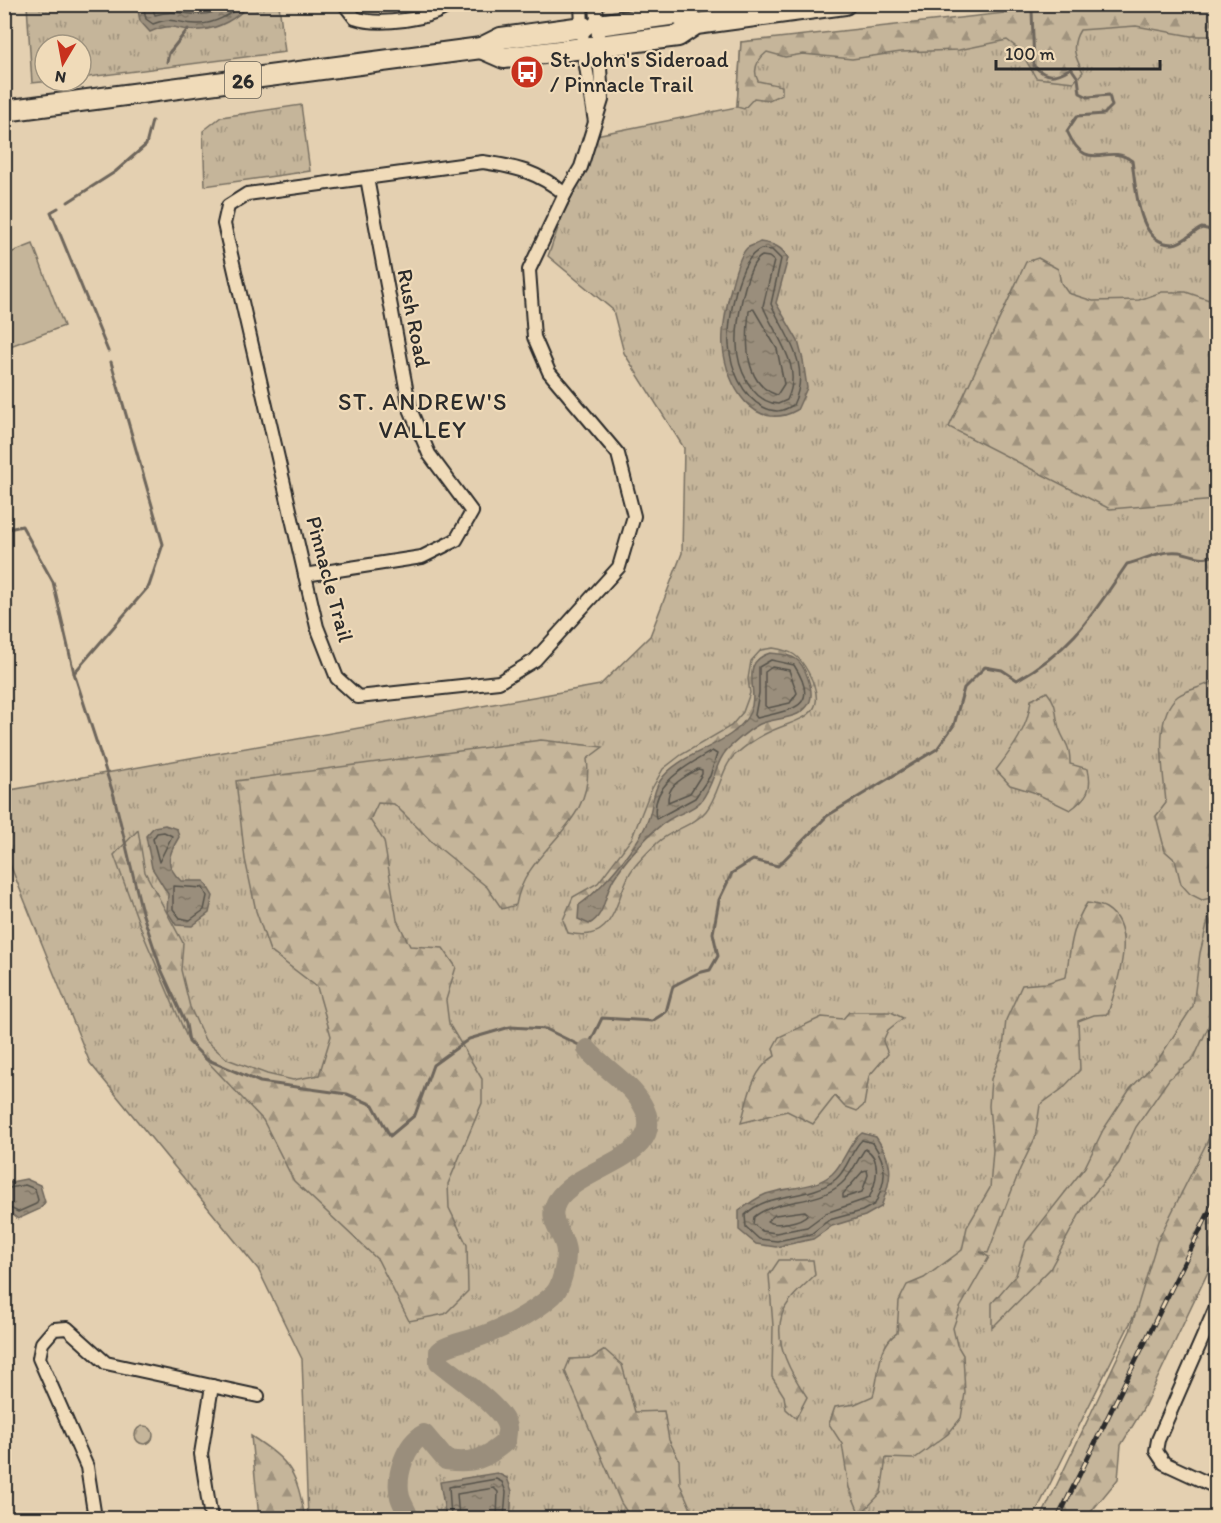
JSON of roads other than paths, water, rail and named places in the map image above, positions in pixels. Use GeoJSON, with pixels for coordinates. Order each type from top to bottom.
{"type":"FeatureCollection","features":[{"type":"Feature","properties":{"kind":"main road","name":"26"},"geometry":{"type":"LineString","coordinates":[[481,48],[504,58],[678,36],[696,24],[845,4]]}},
{"type":"Feature","properties":{"kind":"main road","name":"26"},"geometry":{"type":"LineString","coordinates":[[4,111],[481,48],[501,38],[677,14],[696,24]]}},
{"type":"Feature","properties":{"kind":"street"},"geometry":{"type":"LineString","coordinates":[[344,4],[355,18],[381,22],[441,13],[450,4]]}},
{"type":"Feature","properties":{"kind":"street"},"geometry":{"type":"LineString","coordinates":[[581,4],[590,26],[592,47]]}},
{"type":"Feature","properties":{"kind":"street"},"geometry":{"type":"LineString","coordinates":[[590,26],[596,4]]}},
{"type":"Feature","properties":{"kind":"street","name":"Pinnacle Trail"},"geometry":{"type":"LineString","coordinates":[[590,26],[595,123]]}},
{"type":"Feature","properties":{"kind":"street","name":"Pinnacle Trail"},"geometry":{"type":"LineString","coordinates":[[565,194],[546,179],[516,167],[483,162],[246,194],[228,206],[224,224],[317,627],[337,678],[358,697],[499,682],[535,660],[619,567],[634,516],[618,454],[549,372],[534,337],[530,270],[565,194],[581,167],[602,100],[592,47]]}},
{"type":"Feature","properties":{"kind":"street","name":"Rush Road"},"geometry":{"type":"LineString","coordinates":[[305,575],[422,557],[456,540],[472,512],[429,454],[410,409],[367,177]]}},
{"type":"Feature","properties":{"kind":"street"},"geometry":{"type":"LineString","coordinates":[[1216,1307],[1212,1328],[1158,1440],[1156,1451],[1164,1462],[1216,1487]]}},
{"type":"Feature","properties":{"kind":"street"},"geometry":{"type":"LineString","coordinates":[[95,1518],[87,1467],[39,1358],[42,1343],[54,1329],[67,1328],[106,1363],[258,1396]]}},
{"type":"Feature","properties":{"kind":"street"},"geometry":{"type":"LineString","coordinates":[[211,1518],[201,1454],[212,1386]]}},
{"type":"Feature","properties":{"kind":"water"},"geometry":{"type":"Polygon","coordinates":[[[137,4],[249,5],[233,18],[214,28],[186,30],[166,27],[150,32],[140,21],[137,4]]]}},
{"type":"Feature","properties":{"kind":"water"},"geometry":{"type":"Polygon","coordinates":[[[760,242],[777,246],[788,258],[776,303],[798,341],[807,388],[797,410],[782,416],[768,416],[755,411],[745,402],[730,376],[723,346],[726,310],[737,266],[747,248],[760,242]]]}},
{"type":"Feature","properties":{"kind":"water"},"geometry":{"type":"Polygon","coordinates":[[[770,653],[793,657],[803,667],[811,691],[810,701],[806,707],[795,715],[756,726],[731,746],[722,758],[701,801],[662,824],[639,846],[614,878],[602,910],[595,920],[589,924],[578,919],[579,905],[598,889],[637,842],[650,815],[655,790],[660,781],[680,762],[720,741],[742,724],[750,712],[752,703],[752,670],[760,657],[770,653]]]}},
{"type":"Feature","properties":{"kind":"water"},"geometry":{"type":"Polygon","coordinates":[[[165,825],[177,829],[179,837],[170,855],[172,870],[181,881],[204,881],[213,896],[209,913],[192,926],[176,925],[167,911],[168,894],[152,868],[146,836],[154,827],[165,825]]]}},
{"type":"Feature","properties":{"kind":"water"},"geometry":{"type":"Polygon","coordinates":[[[862,1133],[876,1137],[889,1164],[888,1187],[881,1207],[865,1216],[832,1226],[813,1239],[776,1247],[756,1244],[739,1230],[739,1211],[766,1194],[817,1183],[825,1179],[832,1174],[853,1142],[862,1133]]]}},
{"type":"Feature","properties":{"kind":"water"},"geometry":{"type":"Polygon","coordinates":[[[26,1179],[40,1185],[45,1202],[40,1209],[18,1219],[5,1209],[5,1183],[26,1179]]]}},
{"type":"Feature","properties":{"kind":"water"},"geometry":{"type":"Polygon","coordinates":[[[497,1473],[507,1478],[512,1491],[510,1518],[446,1518],[440,1482],[497,1473]]]}},
{"type":"Feature","properties":{"kind":"waterway"},"geometry":{"type":"LineString","coordinates":[[1032,10],[1034,66],[1047,75],[1061,73],[1071,68],[1078,78],[1080,93],[1088,97],[1109,95],[1112,106],[1104,114],[1077,116],[1067,131],[1075,145],[1082,152],[1090,155],[1114,154],[1132,161],[1140,212],[1145,225],[1161,242],[1177,243],[1202,228],[1216,231]]}},
{"type":"Feature","properties":{"kind":"waterway"},"geometry":{"type":"LineString","coordinates":[[167,62],[169,53],[188,29]]}},
{"type":"Feature","properties":{"kind":"waterway"},"geometry":{"type":"LineString","coordinates":[[68,202],[115,172],[146,145],[152,121]]}},
{"type":"Feature","properties":{"kind":"waterway"},"geometry":{"type":"LineString","coordinates":[[58,208],[51,212],[108,351]]}},
{"type":"Feature","properties":{"kind":"waterway"},"geometry":{"type":"LineString","coordinates":[[111,362],[163,544],[149,586],[74,673],[114,796],[142,912],[161,969],[186,1024],[189,1042],[206,1059],[260,1082],[347,1094],[373,1105],[390,1136],[415,1115],[433,1065],[469,1039],[510,1027],[546,1029],[587,1049],[602,1018],[652,1021],[666,1012],[673,986],[698,973],[710,970],[718,956],[713,933],[719,900],[732,873],[753,860],[778,866],[827,816],[937,749],[954,725],[964,688],[985,667],[1002,670],[1017,680],[1053,656],[1080,630],[1127,564],[1165,552],[1179,552],[1202,557],[1216,554]]}},
{"type":"Feature","properties":{"kind":"waterway"},"geometry":{"type":"LineString","coordinates":[[4,530],[22,526],[53,582],[74,673]]}},
{"type":"Feature","properties":{"kind":"waterway"},"geometry":{"type":"LineString","coordinates":[[409,1518],[400,1497],[400,1470],[407,1453],[417,1439],[424,1434],[446,1460],[456,1461],[479,1459],[506,1441],[507,1428],[504,1419],[478,1392],[439,1362],[439,1351],[502,1328],[535,1309],[553,1295],[561,1281],[566,1257],[565,1246],[553,1215],[557,1201],[568,1189],[584,1178],[635,1148],[645,1136],[648,1122],[637,1096],[587,1049]]}},
{"type":"Feature","properties":{"kind":"railway"},"geometry":{"type":"LineString","coordinates":[[1058,1518],[1216,1198]]}},
{"type":"Feature","properties":{"kind":"place","name":"St. John's Sideroad / Pinnacle Trail"},"geometry":{"type":"Point","coordinates":[527,72]}},
{"type":"Feature","properties":{"kind":"district","name":"ST. ANDREW'S VALLEY"},"geometry":{"type":"Point","coordinates":[423,415]}}]}
